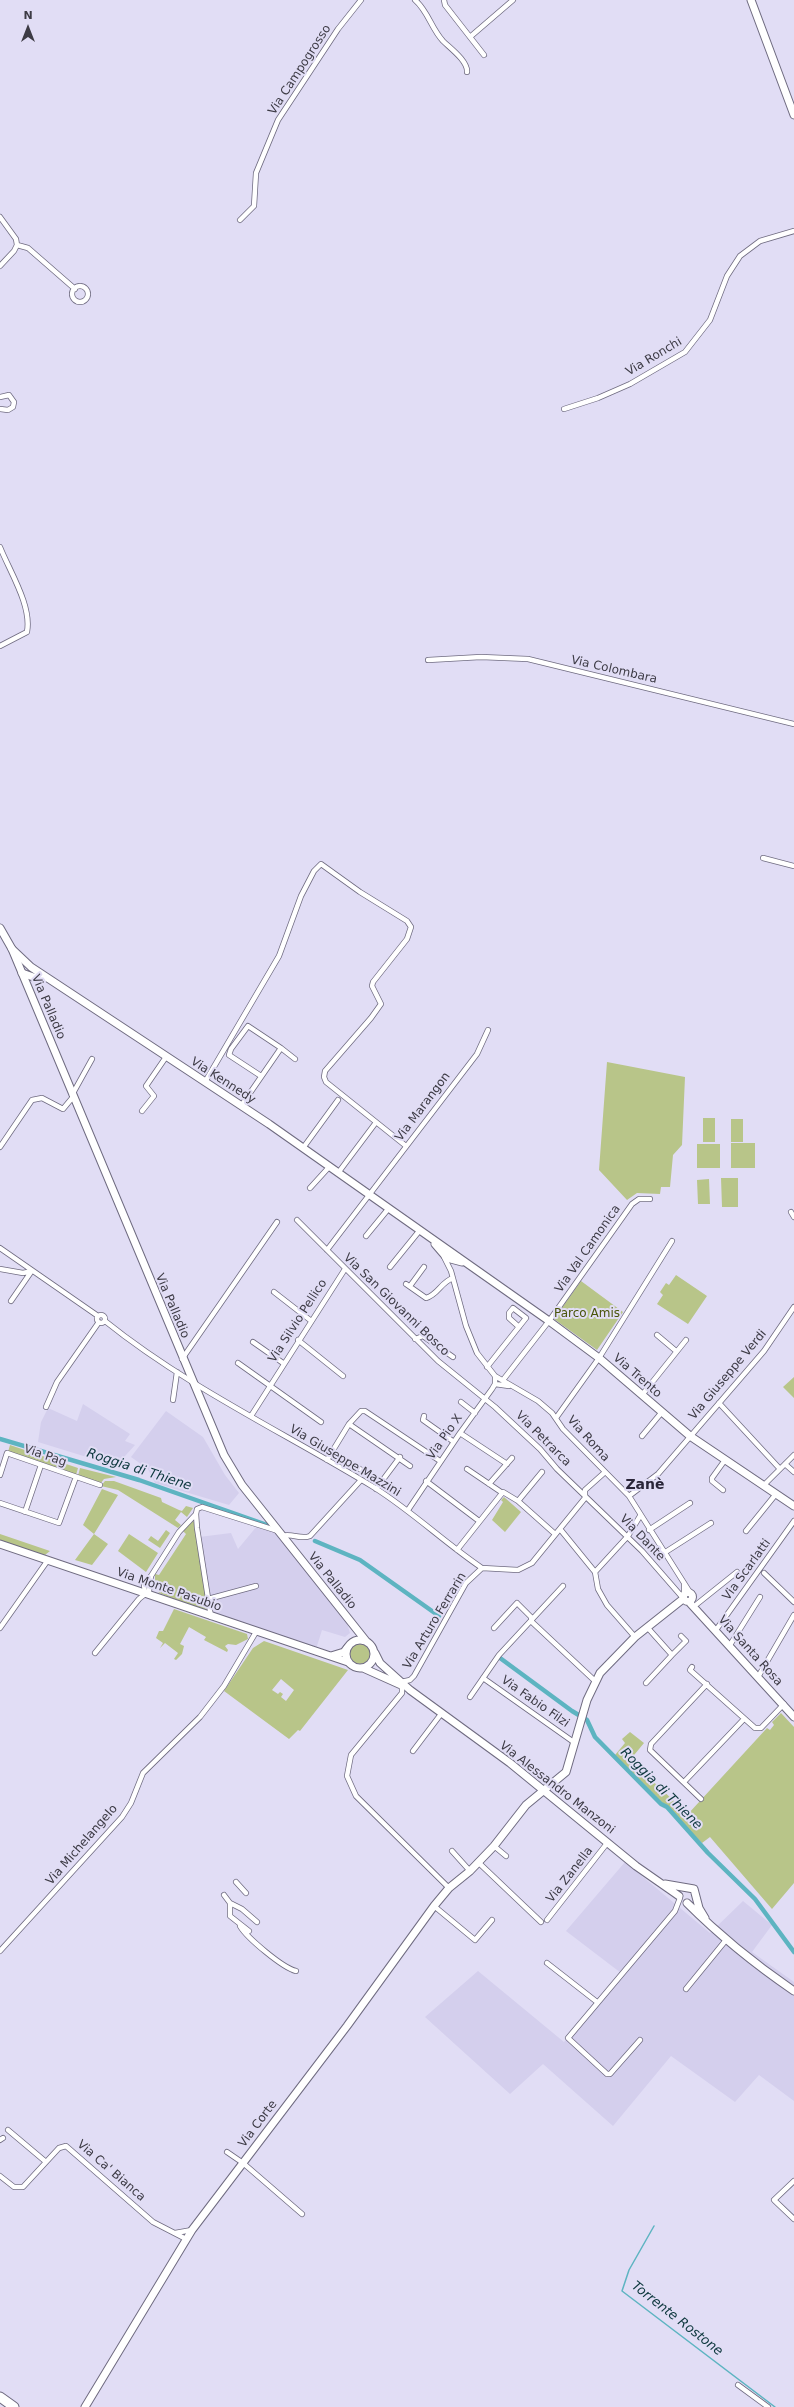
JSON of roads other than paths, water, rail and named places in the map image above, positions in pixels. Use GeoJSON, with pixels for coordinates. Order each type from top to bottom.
{"type":"FeatureCollection","features":[{"type":"Feature","properties":{"kind":"highway"},"geometry":{"type":"LineString","coordinates":[[0,2397],[14,2407]]}},
{"type":"Feature","properties":{"kind":"street","name":"Via Campogrosso"},"geometry":{"type":"LineString","coordinates":[[240,220],[254,206],[256,173],[278,120],[338,29],[361,0]]}},
{"type":"Feature","properties":{"kind":"street"},"geometry":{"type":"LineString","coordinates":[[414,0],[425,12],[441,40],[466,66],[467,72]]}},
{"type":"Feature","properties":{"kind":"street"},"geometry":{"type":"LineString","coordinates":[[444,0],[445,5],[484,55]]}},
{"type":"Feature","properties":{"kind":"street"},"geometry":{"type":"LineString","coordinates":[[470,37],[513,0]]}},
{"type":"Feature","properties":{"kind":"street"},"geometry":{"type":"LineString","coordinates":[[751,0],[794,115]]}},
{"type":"Feature","properties":{"kind":"street"},"geometry":{"type":"LineString","coordinates":[[0,217],[16,239],[17,245],[14,251],[0,266]]}},
{"type":"Feature","properties":{"kind":"street","name":"Via Ronchi"},"geometry":{"type":"LineString","coordinates":[[564,409],[598,398],[630,384],[685,352],[710,320],[727,276],[740,256],[760,241],[794,231]]}},
{"type":"Feature","properties":{"kind":"street"},"geometry":{"type":"LineString","coordinates":[[17,245],[28,248],[74,289]]}},
{"type":"Feature","properties":{"kind":"street"},"geometry":{"type":"LineString","coordinates":[[0,397],[9,395],[14,402],[11,409],[6,411],[0,409]]}},
{"type":"Feature","properties":{"kind":"street"},"geometry":{"type":"LineString","coordinates":[[0,547],[24,601],[29,624],[27,632],[0,646]]}},
{"type":"Feature","properties":{"kind":"street","name":"Via Colombara"},"geometry":{"type":"LineString","coordinates":[[428,660],[481,657],[528,659],[794,724]]}},
{"type":"Feature","properties":{"kind":"street"},"geometry":{"type":"LineString","coordinates":[[763,858],[794,866]]}},
{"type":"Feature","properties":{"kind":"street"},"geometry":{"type":"LineString","coordinates":[[205,1082],[278,956],[301,896],[314,871],[321,864],[360,892],[407,921],[411,927],[406,939],[373,982],[372,986],[381,1004],[324,1074],[326,1082],[406,1146]]}},
{"type":"Feature","properties":{"kind":"street"},"geometry":{"type":"LineString","coordinates":[[0,928],[12,949]]}},
{"type":"Feature","properties":{"kind":"street","name":"Via Kennedy"},"geometry":{"type":"LineString","coordinates":[[12,949],[31,967],[47,978],[330,1166],[421,1230],[443,1250]]}},
{"type":"Feature","properties":{"kind":"street","name":"Via Palladio"},"geometry":{"type":"LineString","coordinates":[[12,949],[182,1359],[227,1460],[280,1534],[366,1641]]}},
{"type":"Feature","properties":{"kind":"street"},"geometry":{"type":"LineString","coordinates":[[21,972],[31,967]]}},
{"type":"Feature","properties":{"kind":"street"},"geometry":{"type":"LineString","coordinates":[[21,972],[36,978],[47,978]]}},
{"type":"Feature","properties":{"kind":"street"},"geometry":{"type":"LineString","coordinates":[[29,990],[32,980],[36,978]]}},
{"type":"Feature","properties":{"kind":"street"},"geometry":{"type":"LineString","coordinates":[[260,1076],[229,1055],[248,1026],[295,1059]]}},
{"type":"Feature","properties":{"kind":"street","name":"Via Marangon"},"geometry":{"type":"LineString","coordinates":[[327,1250],[477,1054],[488,1030]]}},
{"type":"Feature","properties":{"kind":"street"},"geometry":{"type":"LineString","coordinates":[[241,1106],[260,1076],[281,1048]]}},
{"type":"Feature","properties":{"kind":"street"},"geometry":{"type":"LineString","coordinates":[[142,1111],[154,1096],[146,1086],[166,1057]]}},
{"type":"Feature","properties":{"kind":"street"},"geometry":{"type":"LineString","coordinates":[[0,1148],[32,1100],[42,1098],[63,1109],[73,1096],[92,1059]]}},
{"type":"Feature","properties":{"kind":"street"},"geometry":{"type":"LineString","coordinates":[[303,1148],[338,1100]]}},
{"type":"Feature","properties":{"kind":"street"},"geometry":{"type":"LineString","coordinates":[[338,1173],[374,1125]]}},
{"type":"Feature","properties":{"kind":"street"},"geometry":{"type":"LineString","coordinates":[[310,1188],[330,1166]]}},
{"type":"Feature","properties":{"kind":"street","name":"Via Val Camonica"},"geometry":{"type":"LineString","coordinates":[[503,1380],[549,1321],[632,1204],[639,1199],[650,1199]]}},
{"type":"Feature","properties":{"kind":"street"},"geometry":{"type":"LineString","coordinates":[[366,1236],[389,1208]]}},
{"type":"Feature","properties":{"kind":"street"},"geometry":{"type":"LineString","coordinates":[[791,1212],[794,1217]]}},
{"type":"Feature","properties":{"kind":"street","name":"Via San Giovanni Bosco"},"geometry":{"type":"LineString","coordinates":[[297,1220],[438,1361],[486,1398]]}},
{"type":"Feature","properties":{"kind":"street"},"geometry":{"type":"LineString","coordinates":[[182,1359],[277,1222]]}},
{"type":"Feature","properties":{"kind":"street"},"geometry":{"type":"LineString","coordinates":[[390,1267],[421,1230]]}},
{"type":"Feature","properties":{"kind":"street"},"geometry":{"type":"LineString","coordinates":[[556,1418],[599,1358],[672,1241]]}},
{"type":"Feature","properties":{"kind":"street"},"geometry":{"type":"LineString","coordinates":[[0,1248],[32,1272],[98,1316],[99,1322],[53,1389],[46,1407]]}},
{"type":"Feature","properties":{"kind":"street","name":"Via Trento"},"geometry":{"type":"LineString","coordinates":[[443,1250],[453,1257],[465,1262],[549,1321],[599,1358],[690,1436],[794,1506]]}},
{"type":"Feature","properties":{"kind":"street","name":"Via Roma"},"geometry":{"type":"LineString","coordinates":[[443,1250],[451,1271],[472,1343],[487,1367],[495,1376],[538,1401],[556,1418],[563,1429],[629,1496],[640,1516]]}},
{"type":"Feature","properties":{"kind":"street","name":"Via Roma"},"geometry":{"type":"LineString","coordinates":[[451,1271],[453,1257]]}},
{"type":"Feature","properties":{"kind":"street"},"geometry":{"type":"LineString","coordinates":[[424,1267],[408,1285],[426,1298],[436,1294],[446,1282],[453,1278]]}},
{"type":"Feature","properties":{"kind":"street","name":"Via Silvio Pellico"},"geometry":{"type":"LineString","coordinates":[[250,1416],[310,1320],[345,1269]]}},
{"type":"Feature","properties":{"kind":"street"},"geometry":{"type":"LineString","coordinates":[[0,1270],[32,1272]]}},
{"type":"Feature","properties":{"kind":"street"},"geometry":{"type":"LineString","coordinates":[[12,1301],[32,1272]]}},
{"type":"Feature","properties":{"kind":"street"},"geometry":{"type":"LineString","coordinates":[[274,1292],[310,1320]]}},
{"type":"Feature","properties":{"kind":"street"},"geometry":{"type":"LineString","coordinates":[[519,1301],[509,1313],[508,1318],[519,1327]]}},
{"type":"Feature","properties":{"kind":"street","name":"Via Giuseppe Verdi"},"geometry":{"type":"LineString","coordinates":[[629,1496],[658,1474],[764,1351],[794,1307]]}},
{"type":"Feature","properties":{"kind":"street"},"geometry":{"type":"LineString","coordinates":[[487,1367],[526,1318],[513,1308]]}},
{"type":"Feature","properties":{"kind":"street","name":"Via Giuseppe Mazzini"},"geometry":{"type":"LineString","coordinates":[[98,1316],[104,1316],[104,1321],[192,1381],[376,1489],[408,1510],[457,1550],[482,1568]]}},
{"type":"Feature","properties":{"kind":"street"},"geometry":{"type":"LineString","coordinates":[[99,1322],[104,1321]]}},
{"type":"Feature","properties":{"kind":"street"},"geometry":{"type":"LineString","coordinates":[[657,1335],[676,1351]]}},
{"type":"Feature","properties":{"kind":"street"},"geometry":{"type":"LineString","coordinates":[[415,1338],[423,1336],[453,1357]]}},
{"type":"Feature","properties":{"kind":"street"},"geometry":{"type":"LineString","coordinates":[[298,1340],[342,1376]]}},
{"type":"Feature","properties":{"kind":"street"},"geometry":{"type":"LineString","coordinates":[[642,1395],[686,1340]]}},
{"type":"Feature","properties":{"kind":"street"},"geometry":{"type":"LineString","coordinates":[[252,1342],[283,1363]]}},
{"type":"Feature","properties":{"kind":"street"},"geometry":{"type":"LineString","coordinates":[[238,1363],[321,1422]]}},
{"type":"Feature","properties":{"kind":"street"},"geometry":{"type":"LineString","coordinates":[[173,1400],[178,1372]]}},
{"type":"Feature","properties":{"kind":"street"},"geometry":{"type":"LineString","coordinates":[[495,1376],[495,1384]]}},
{"type":"Feature","properties":{"kind":"street","name":"Via Roma"},"geometry":{"type":"LineString","coordinates":[[495,1384],[511,1386]]}},
{"type":"Feature","properties":{"kind":"street","name":"Via Pio X"},"geometry":{"type":"LineString","coordinates":[[408,1510],[426,1481],[495,1384]]}},
{"type":"Feature","properties":{"kind":"street","name":"Via Petrarca"},"geometry":{"type":"LineString","coordinates":[[486,1398],[585,1494]]}},
{"type":"Feature","properties":{"kind":"street"},"geometry":{"type":"LineString","coordinates":[[461,1402],[475,1413]]}},
{"type":"Feature","properties":{"kind":"street"},"geometry":{"type":"LineString","coordinates":[[719,1403],[780,1469]]}},
{"type":"Feature","properties":{"kind":"street"},"geometry":{"type":"LineString","coordinates":[[327,1460],[349,1424],[357,1414],[365,1412],[440,1461]]}},
{"type":"Feature","properties":{"kind":"street"},"geometry":{"type":"LineString","coordinates":[[642,1436],[662,1412]]}},
{"type":"Feature","properties":{"kind":"street"},"geometry":{"type":"LineString","coordinates":[[424,1416],[423,1420],[454,1442]]}},
{"type":"Feature","properties":{"kind":"street"},"geometry":{"type":"LineString","coordinates":[[349,1424],[400,1457],[410,1466]]}},
{"type":"Feature","properties":{"kind":"street"},"geometry":{"type":"LineString","coordinates":[[460,1433],[507,1464]]}},
{"type":"Feature","properties":{"kind":"street"},"geometry":{"type":"LineString","coordinates":[[332,1452],[381,1482]]}},
{"type":"Feature","properties":{"kind":"street","name":"Via Pag"},"geometry":{"type":"LineString","coordinates":[[0,1475],[7,1453],[100,1485]]}},
{"type":"Feature","properties":{"kind":"street"},"geometry":{"type":"LineString","coordinates":[[763,1486],[794,1455]]}},
{"type":"Feature","properties":{"kind":"street"},"geometry":{"type":"LineString","coordinates":[[376,1489],[400,1457]]}},
{"type":"Feature","properties":{"kind":"street"},"geometry":{"type":"LineString","coordinates":[[489,1484],[512,1458]]}},
{"type":"Feature","properties":{"kind":"street"},"geometry":{"type":"LineString","coordinates":[[723,1490],[712,1481],[712,1478],[725,1460]]}},
{"type":"Feature","properties":{"kind":"street"},"geometry":{"type":"LineString","coordinates":[[785,1464],[794,1472]]}},
{"type":"Feature","properties":{"kind":"street"},"geometry":{"type":"LineString","coordinates":[[25,1512],[41,1465]]}},
{"type":"Feature","properties":{"kind":"street"},"geometry":{"type":"LineString","coordinates":[[467,1469],[501,1492],[507,1492],[555,1534]]}},
{"type":"Feature","properties":{"kind":"street"},"geometry":{"type":"LineString","coordinates":[[518,1501],[542,1472]]}},
{"type":"Feature","properties":{"kind":"street","name":"Via Arturo Ferrarin"},"geometry":{"type":"LineString","coordinates":[[399,1684],[410,1680],[466,1583],[482,1568],[512,1570],[526,1568],[532,1563],[585,1498],[585,1490],[604,1472]]}},
{"type":"Feature","properties":{"kind":"street"},"geometry":{"type":"LineString","coordinates":[[0,1503],[59,1523],[76,1477]]}},
{"type":"Feature","properties":{"kind":"street"},"geometry":{"type":"LineString","coordinates":[[131,1589],[144,1584],[151,1576],[179,1532],[196,1514],[198,1509],[202,1507],[280,1534],[308,1537],[361,1480]]}},
{"type":"Feature","properties":{"kind":"street"},"geometry":{"type":"LineString","coordinates":[[426,1481],[479,1521]]}},
{"type":"Feature","properties":{"kind":"street"},"geometry":{"type":"LineString","coordinates":[[457,1550],[501,1492]]}},
{"type":"Feature","properties":{"kind":"street","name":"Via Dante"},"geometry":{"type":"LineString","coordinates":[[585,1494],[628,1536],[686,1599]]}},
{"type":"Feature","properties":{"kind":"street"},"geometry":{"type":"LineString","coordinates":[[746,1530],[776,1494]]}},
{"type":"Feature","properties":{"kind":"street"},"geometry":{"type":"LineString","coordinates":[[649,1530],[690,1503]]}},
{"type":"Feature","properties":{"kind":"street"},"geometry":{"type":"LineString","coordinates":[[196,1514],[211,1617]]}},
{"type":"Feature","properties":{"kind":"street"},"geometry":{"type":"LineString","coordinates":[[494,1628],[517,1603],[531,1617],[532,1622],[595,1681],[621,1650],[635,1637],[686,1599],[684,1584],[640,1516],[628,1536],[595,1572]]}},
{"type":"Feature","properties":{"kind":"street","name":"Via Scarlatti"},"geometry":{"type":"LineString","coordinates":[[716,1630],[794,1522]]}},
{"type":"Feature","properties":{"kind":"street"},"geometry":{"type":"LineString","coordinates":[[664,1553],[711,1523]]}},
{"type":"Feature","properties":{"kind":"street"},"geometry":{"type":"LineString","coordinates":[[560,1529],[595,1572],[601,1596],[635,1637]]}},
{"type":"Feature","properties":{"kind":"street","name":"Via Monte Pasubio"},"geometry":{"type":"LineString","coordinates":[[0,1544],[211,1617],[348,1662]]}},
{"type":"Feature","properties":{"kind":"street"},"geometry":{"type":"LineString","coordinates":[[0,1628],[48,1560]]}},
{"type":"Feature","properties":{"kind":"street"},"geometry":{"type":"LineString","coordinates":[[697,1604],[737,1572]]}},
{"type":"Feature","properties":{"kind":"street"},"geometry":{"type":"LineString","coordinates":[[764,1573],[794,1602]]}},
{"type":"Feature","properties":{"kind":"street"},"geometry":{"type":"LineString","coordinates":[[95,1653],[149,1591],[151,1576]]}},
{"type":"Feature","properties":{"kind":"street"},"geometry":{"type":"LineString","coordinates":[[144,1584],[145,1594]]}},
{"type":"Feature","properties":{"kind":"street"},"geometry":{"type":"LineString","coordinates":[[151,1585],[158,1598]]}},
{"type":"Feature","properties":{"kind":"street"},"geometry":{"type":"LineString","coordinates":[[208,1599],[256,1586]]}},
{"type":"Feature","properties":{"kind":"street"},"geometry":{"type":"LineString","coordinates":[[470,1696],[499,1655],[532,1622],[563,1586]]}},
{"type":"Feature","properties":{"kind":"street"},"geometry":{"type":"LineString","coordinates":[[730,1645],[760,1596]]}},
{"type":"Feature","properties":{"kind":"street","name":"Via Santa Rosa"},"geometry":{"type":"LineString","coordinates":[[686,1599],[697,1604],[705,1618]]}},
{"type":"Feature","properties":{"kind":"street","name":"Via Santa Rosa"},"geometry":{"type":"LineString","coordinates":[[686,1599],[730,1645],[794,1717]]}},
{"type":"Feature","properties":{"kind":"street"},"geometry":{"type":"LineString","coordinates":[[758,1677],[794,1615]]}},
{"type":"Feature","properties":{"kind":"street"},"geometry":{"type":"LineString","coordinates":[[330,1656],[344,1652],[349,1646],[358,1640],[366,1641],[372,1646],[375,1653],[373,1661],[363,1668],[355,1667],[348,1662],[349,1646],[352,1635],[349,1620]]}},
{"type":"Feature","properties":{"kind":"street"},"geometry":{"type":"LineString","coordinates":[[647,1627],[672,1655]]}},
{"type":"Feature","properties":{"kind":"street","name":"Via Michelangelo"},"geometry":{"type":"LineString","coordinates":[[0,1951],[122,1817],[131,1803],[143,1772],[200,1717],[224,1686],[256,1632]]}},
{"type":"Feature","properties":{"kind":"street"},"geometry":{"type":"LineString","coordinates":[[646,1683],[686,1641],[681,1636]]}},
{"type":"Feature","properties":{"kind":"street","name":"Via Alessandro Manzoni"},"geometry":{"type":"LineString","coordinates":[[375,1653],[385,1668],[399,1684]]}},
{"type":"Feature","properties":{"kind":"street"},"geometry":{"type":"LineString","coordinates":[[692,1667],[690,1670],[755,1728],[761,1728],[784,1704]]}},
{"type":"Feature","properties":{"kind":"street","name":"Via Alessandro Manzoni"},"geometry":{"type":"LineString","coordinates":[[363,1668],[409,1689],[545,1790],[658,1882],[680,1897],[726,1940],[794,1991]]}},
{"type":"Feature","properties":{"kind":"street"},"geometry":{"type":"LineString","coordinates":[[377,1675],[385,1668]]}},
{"type":"Feature","properties":{"kind":"street","name":"Via Fabio Filzi"},"geometry":{"type":"LineString","coordinates":[[483,1678],[575,1743]]}},
{"type":"Feature","properties":{"kind":"street"},"geometry":{"type":"LineString","coordinates":[[409,1689],[410,1680]]}},
{"type":"Feature","properties":{"kind":"street","name":"Via Corte"},"geometry":{"type":"LineString","coordinates":[[85,2407],[192,2230],[347,2026],[434,1906],[449,1888],[479,1863],[526,1805],[566,1772],[583,1714],[595,1681]]}},
{"type":"Feature","properties":{"kind":"street"},"geometry":{"type":"LineString","coordinates":[[399,1684],[402,1693],[350,1755],[347,1776],[356,1796],[449,1888]]}},
{"type":"Feature","properties":{"kind":"street"},"geometry":{"type":"LineString","coordinates":[[701,1799],[650,1750],[650,1746],[707,1684]]}},
{"type":"Feature","properties":{"kind":"street"},"geometry":{"type":"LineString","coordinates":[[413,1751],[441,1714]]}},
{"type":"Feature","properties":{"kind":"street"},"geometry":{"type":"LineString","coordinates":[[684,1782],[744,1719]]}},
{"type":"Feature","properties":{"kind":"street","name":"Via Zanella"},"geometry":{"type":"LineString","coordinates":[[547,1920],[608,1842]]}},
{"type":"Feature","properties":{"kind":"street"},"geometry":{"type":"LineString","coordinates":[[494,1846],[506,1856]]}},
{"type":"Feature","properties":{"kind":"street"},"geometry":{"type":"LineString","coordinates":[[452,1851],[470,1871]]}},
{"type":"Feature","properties":{"kind":"street"},"geometry":{"type":"LineString","coordinates":[[479,1863],[541,1922]]}},
{"type":"Feature","properties":{"kind":"street"},"geometry":{"type":"LineString","coordinates":[[236,1882],[246,1893]]}},
{"type":"Feature","properties":{"kind":"street","name":"Via Alessandro Manzoni"},"geometry":{"type":"LineString","coordinates":[[658,1882],[692,1888],[699,1908],[710,1926]]}},
{"type":"Feature","properties":{"kind":"street"},"geometry":{"type":"LineString","coordinates":[[640,2040],[610,2074],[607,2074],[568,2038],[674,1911],[684,1887]]}},
{"type":"Feature","properties":{"kind":"street"},"geometry":{"type":"LineString","coordinates":[[224,1895],[230,1903],[242,1909],[257,1922]]}},
{"type":"Feature","properties":{"kind":"street"},"geometry":{"type":"LineString","coordinates":[[674,1911],[693,1901],[696,1896]]}},
{"type":"Feature","properties":{"kind":"street"},"geometry":{"type":"LineString","coordinates":[[230,1903],[230,1916],[248,1937],[282,1963],[296,1971]]}},
{"type":"Feature","properties":{"kind":"street"},"geometry":{"type":"LineString","coordinates":[[434,1906],[475,1940],[492,1920]]}},
{"type":"Feature","properties":{"kind":"street"},"geometry":{"type":"LineString","coordinates":[[240,1926],[249,1931]]}},
{"type":"Feature","properties":{"kind":"street"},"geometry":{"type":"LineString","coordinates":[[686,1989],[726,1940]]}},
{"type":"Feature","properties":{"kind":"street"},"geometry":{"type":"LineString","coordinates":[[279,1958],[282,1963]]}},
{"type":"Feature","properties":{"kind":"street"},"geometry":{"type":"LineString","coordinates":[[547,1963],[597,2002]]}},
{"type":"Feature","properties":{"kind":"street"},"geometry":{"type":"LineString","coordinates":[[8,2130],[46,2162]]}},
{"type":"Feature","properties":{"kind":"street","name":"Via Ca' Bianca"},"geometry":{"type":"LineString","coordinates":[[0,2176],[14,2187],[20,2188],[26,2185],[59,2148],[68,2147],[153,2222],[162,2228],[186,2239]]}},
{"type":"Feature","properties":{"kind":"street"},"geometry":{"type":"LineString","coordinates":[[226,2152],[243,2163],[302,2214]]}},
{"type":"Feature","properties":{"kind":"street"},"geometry":{"type":"LineString","coordinates":[[794,2181],[774,2200],[794,2219]]}},
{"type":"Feature","properties":{"kind":"street"},"geometry":{"type":"LineString","coordinates":[[175,2233],[192,2230]]}},
{"type":"Feature","properties":{"kind":"street"},"geometry":{"type":"LineString","coordinates":[[738,2385],[768,2407]]}},
{"type":"Feature","properties":{"kind":"waterway","name":"Roggia di Thiene"},"geometry":{"type":"LineString","coordinates":[[0,1439],[139,1480],[270,1526]]}},
{"type":"Feature","properties":{"kind":"waterway","name":"Roggia di Thiene"},"geometry":{"type":"LineString","coordinates":[[315,1541],[360,1560],[439,1616]]}},
{"type":"Feature","properties":{"kind":"waterway","name":"Roggia di Thiene"},"geometry":{"type":"LineString","coordinates":[[500,1658],[572,1711],[587,1720],[595,1737],[661,1804],[667,1807],[708,1853],[755,1899],[794,1952]]}},
{"type":"Feature","properties":{"kind":"waterway","name":"Torrente Rostone"},"geometry":{"type":"LineString","coordinates":[[654,2226],[629,2270],[622,2291],[775,2407]]}},
{"type":"Feature","properties":{"kind":"district","name":"Zanè"},"geometry":{"type":"Point","coordinates":[645,1485]}},
{"type":"Feature","properties":{"kind":"park label","name":"Parco Amis"},"geometry":{"type":"Point","coordinates":[587,1314]}}]}
